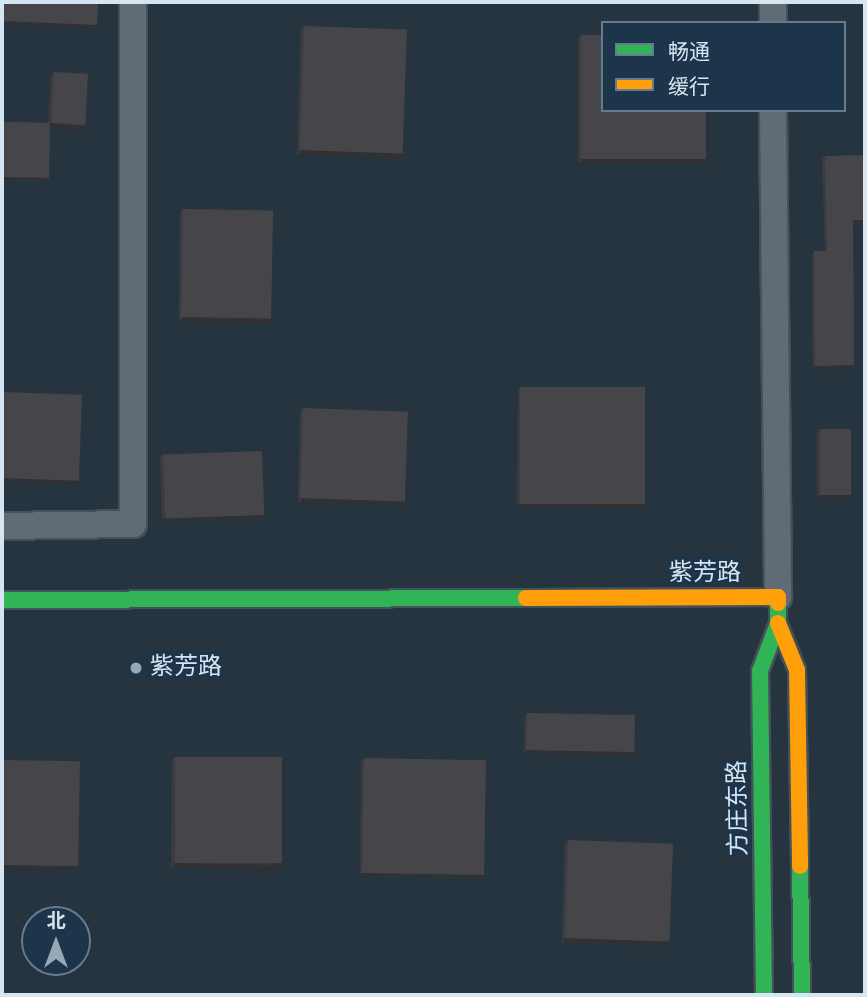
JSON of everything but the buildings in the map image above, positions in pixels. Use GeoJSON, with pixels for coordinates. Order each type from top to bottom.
{"type":"FeatureCollection","features":[{"type":"Feature","properties":{"kind":"main road","name":"紫芳路"},"geometry":{"type":"LineString","coordinates":[[2,600],[778,597]]}},
{"type":"Feature","properties":{"kind":"main road"},"geometry":{"type":"LineString","coordinates":[[778,597],[771,623],[797,670],[802,995]]}},
{"type":"Feature","properties":{"kind":"main road","name":"方庄东路"},"geometry":{"type":"LineString","coordinates":[[764,995],[760,671],[771,623]]}},
{"type":"Feature","properties":{"kind":"street"},"geometry":{"type":"LineString","coordinates":[[2,526],[133,524],[133,2]]}},
{"type":"Feature","properties":{"kind":"street"},"geometry":{"type":"LineString","coordinates":[[772,2],[773,21]]}},
{"type":"Feature","properties":{"kind":"street"},"geometry":{"type":"LineString","coordinates":[[774,112],[778,597]]}},
{"type":"Feature","properties":{"kind":"traffic: fast"},"geometry":{"type":"LineString","coordinates":[[2,600],[526,598]]}},
{"type":"Feature","properties":{"kind":"traffic: fast"},"geometry":{"type":"LineString","coordinates":[[764,995],[760,671],[778,623],[778,603]]}},
{"type":"Feature","properties":{"kind":"traffic: fast"},"geometry":{"type":"LineString","coordinates":[[800,866],[802,995]]}},
{"type":"Feature","properties":{"kind":"traffic: slow"},"geometry":{"type":"LineString","coordinates":[[526,598],[778,597],[778,603]]}},
{"type":"Feature","properties":{"kind":"traffic: slow"},"geometry":{"type":"LineString","coordinates":[[778,623],[797,670],[800,866]]}},
{"type":"Feature","properties":{"kind":"place","name":"紫芳路"},"geometry":{"type":"Point","coordinates":[136,668]}}]}
